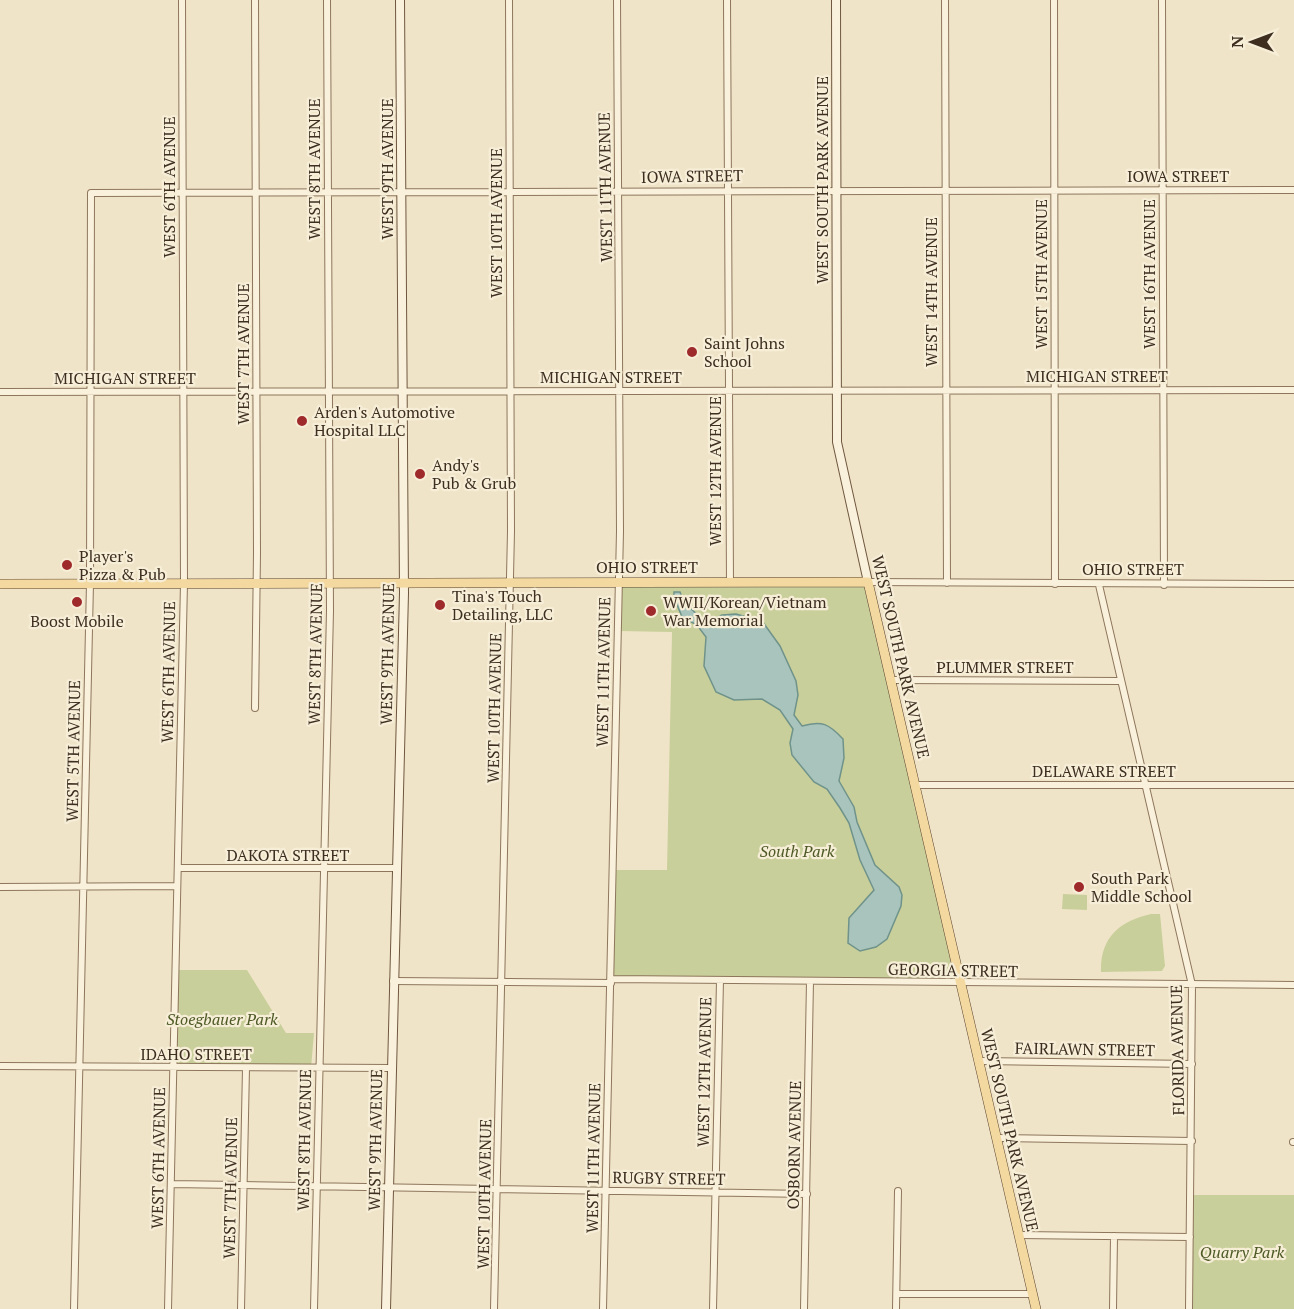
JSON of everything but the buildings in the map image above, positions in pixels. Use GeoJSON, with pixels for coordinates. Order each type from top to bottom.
{"type":"FeatureCollection","features":[{"type":"Feature","properties":{"kind":"main road","name":"WEST 9TH AVENUE"},"geometry":{"type":"LineString","coordinates":[[387,1309],[404,582],[400,0]]}},
{"type":"Feature","properties":{"kind":"main road","name":"WEST SOUTH PARK AVENUE"},"geometry":{"type":"LineString","coordinates":[[836,0],[839,451],[1036,1309]]}},
{"type":"Feature","properties":{"kind":"main road","name":"OHIO STREET"},"geometry":{"type":"LineString","coordinates":[[0,584],[868,582]]}},
{"type":"Feature","properties":{"kind":"street","name":"WEST 6TH AVENUE"},"geometry":{"type":"LineString","coordinates":[[168,1309],[184,583],[182,0]]}},
{"type":"Feature","properties":{"kind":"street","name":"WEST 7TH AVENUE"},"geometry":{"type":"LineString","coordinates":[[255,0],[255,708]]}},
{"type":"Feature","properties":{"kind":"street","name":"WEST 8TH AVENUE"},"geometry":{"type":"LineString","coordinates":[[314,1309],[330,582],[327,0]]}},
{"type":"Feature","properties":{"kind":"street","name":"WEST 10TH AVENUE"},"geometry":{"type":"LineString","coordinates":[[494,1309],[510,582],[509,0]]}},
{"type":"Feature","properties":{"kind":"street","name":"WEST 11TH AVENUE"},"geometry":{"type":"LineString","coordinates":[[603,1309],[619,582],[619,191],[616,0]]}},
{"type":"Feature","properties":{"kind":"street","name":"WEST 12TH AVENUE"},"geometry":{"type":"LineString","coordinates":[[727,0],[729,583]]}},
{"type":"Feature","properties":{"kind":"street","name":"WEST 14TH AVENUE"},"geometry":{"type":"LineString","coordinates":[[945,0],[947,583]]}},
{"type":"Feature","properties":{"kind":"street","name":"WEST 15TH AVENUE"},"geometry":{"type":"LineString","coordinates":[[1054,0],[1055,584]]}},
{"type":"Feature","properties":{"kind":"street","name":"WEST 16TH AVENUE"},"geometry":{"type":"LineString","coordinates":[[1162,0],[1164,585]]}},
{"type":"Feature","properties":{"kind":"street","name":"IOWA STREET"},"geometry":{"type":"LineString","coordinates":[[91,193],[728,189],[1294,190]]}},
{"type":"Feature","properties":{"kind":"street","name":"WEST 5TH AVENUE"},"geometry":{"type":"LineString","coordinates":[[74,1309],[90,583],[91,193]]}},
{"type":"Feature","properties":{"kind":"street","name":"MICHIGAN STREET"},"geometry":{"type":"LineString","coordinates":[[0,392],[403,389],[1294,390]]}},
{"type":"Feature","properties":{"kind":"street","name":"OHIO STREET"},"geometry":{"type":"LineString","coordinates":[[868,582],[1099,585],[1294,584]]}},
{"type":"Feature","properties":{"kind":"street","name":"FLORIDA AVENUE"},"geometry":{"type":"LineString","coordinates":[[1099,585],[1192,985],[1189,1309]]}},
{"type":"Feature","properties":{"kind":"street","name":"PLUMMER STREET"},"geometry":{"type":"LineString","coordinates":[[891,680],[1120,681]]}},
{"type":"Feature","properties":{"kind":"street","name":"DELAWARE STREET"},"geometry":{"type":"LineString","coordinates":[[914,785],[1294,785]]}},
{"type":"Feature","properties":{"kind":"street","name":"DAKOTA STREET"},"geometry":{"type":"LineString","coordinates":[[178,868],[398,868]]}},
{"type":"Feature","properties":{"kind":"street"},"geometry":{"type":"LineString","coordinates":[[0,887],[177,886]]}},
{"type":"Feature","properties":{"kind":"street","name":"WEST 12TH AVENUE"},"geometry":{"type":"LineString","coordinates":[[713,1309],[720,980]]}},
{"type":"Feature","properties":{"kind":"street","name":"GEORGIA STREET"},"geometry":{"type":"LineString","coordinates":[[393,981],[720,980],[961,984],[1294,985]]}},
{"type":"Feature","properties":{"kind":"street","name":"OSBORN AVENUE"},"geometry":{"type":"LineString","coordinates":[[804,1309],[810,981]]}},
{"type":"Feature","properties":{"kind":"street","name":"FAIRLAWN STREET"},"geometry":{"type":"LineString","coordinates":[[979,1061],[1192,1064]]}},
{"type":"Feature","properties":{"kind":"street","name":"IDAHO STREET"},"geometry":{"type":"LineString","coordinates":[[0,1066],[392,1068]]}},
{"type":"Feature","properties":{"kind":"street","name":"WEST 7TH AVENUE"},"geometry":{"type":"LineString","coordinates":[[241,1309],[246,1068]]}},
{"type":"Feature","properties":{"kind":"street"},"geometry":{"type":"LineString","coordinates":[[997,1138],[1191,1141]]}},
{"type":"Feature","properties":{"kind":"street","name":"RUGBY STREET"},"geometry":{"type":"LineString","coordinates":[[171,1184],[807,1194]]}},
{"type":"Feature","properties":{"kind":"street"},"geometry":{"type":"LineString","coordinates":[[897,1309],[898,1191]]}},
{"type":"Feature","properties":{"kind":"street"},"geometry":{"type":"LineString","coordinates":[[1019,1235],[1190,1237]]}},
{"type":"Feature","properties":{"kind":"street"},"geometry":{"type":"LineString","coordinates":[[1113,1309],[1114,1236]]}},
{"type":"Feature","properties":{"kind":"street"},"geometry":{"type":"LineString","coordinates":[[897,1294],[1032,1294]]}},
{"type":"Feature","properties":{"kind":"green space","name":"South Park"},"geometry":{"type":"Polygon","coordinates":[[[619,582],[869,583],[961,984],[611,978],[613,870],[667,870],[672,632],[618,631],[619,582]]]}},
{"type":"Feature","properties":{"kind":"green space"},"geometry":{"type":"Polygon","coordinates":[[[1063,894],[1087,895],[1087,910],[1062,909],[1063,894]]]}},
{"type":"Feature","properties":{"kind":"green space"},"geometry":{"type":"Polygon","coordinates":[[[1151,914],[1160,914],[1165,966],[1162,971],[1101,972],[1104,950],[1114,933],[1130,921],[1151,914]]]}},
{"type":"Feature","properties":{"kind":"green space","name":"Stoegbauer Park"},"geometry":{"type":"Polygon","coordinates":[[[176,970],[247,970],[286,1033],[314,1033],[311,1068],[173,1068],[176,970]]]}},
{"type":"Feature","properties":{"kind":"green space","name":"Quarry Park"},"geometry":{"type":"Polygon","coordinates":[[[1191,1195],[1294,1195],[1294,1309],[1189,1309],[1191,1195]]]}},
{"type":"Feature","properties":{"kind":"water"},"geometry":{"type":"Polygon","coordinates":[[[674,592],[680,592],[683,600],[705,623],[722,615],[736,614],[762,621],[780,646],[796,681],[798,695],[794,715],[802,726],[815,723],[825,725],[843,739],[844,758],[839,781],[854,807],[857,822],[875,865],[899,887],[902,895],[901,906],[887,939],[876,947],[860,951],[848,943],[849,918],[874,890],[860,860],[849,823],[827,789],[814,782],[792,755],[790,743],[793,729],[780,710],[762,699],[734,700],[716,692],[704,666],[706,637],[697,625],[682,617],[674,592]]]}},
{"type":"Feature","properties":{"kind":"place","name":"Saint Johns School"},"geometry":{"type":"Point","coordinates":[692,352]}},
{"type":"Feature","properties":{"kind":"place","name":"Arden's Automotive Hospital LLC"},"geometry":{"type":"Point","coordinates":[302,421]}},
{"type":"Feature","properties":{"kind":"place","name":"Andy's Pub & Grub"},"geometry":{"type":"Point","coordinates":[420,474]}},
{"type":"Feature","properties":{"kind":"place","name":"Player's Pizza & Pub"},"geometry":{"type":"Point","coordinates":[67,565]}},
{"type":"Feature","properties":{"kind":"place","name":"Boost Mobile"},"geometry":{"type":"Point","coordinates":[77,602]}},
{"type":"Feature","properties":{"kind":"place","name":"Tina's Touch Detailing, LLC"},"geometry":{"type":"Point","coordinates":[440,605]}},
{"type":"Feature","properties":{"kind":"place","name":"WWII/Korean/Vietnam War Memorial"},"geometry":{"type":"Point","coordinates":[651,611]}},
{"type":"Feature","properties":{"kind":"place","name":"South Park Middle School"},"geometry":{"type":"Point","coordinates":[1079,887]}}]}
